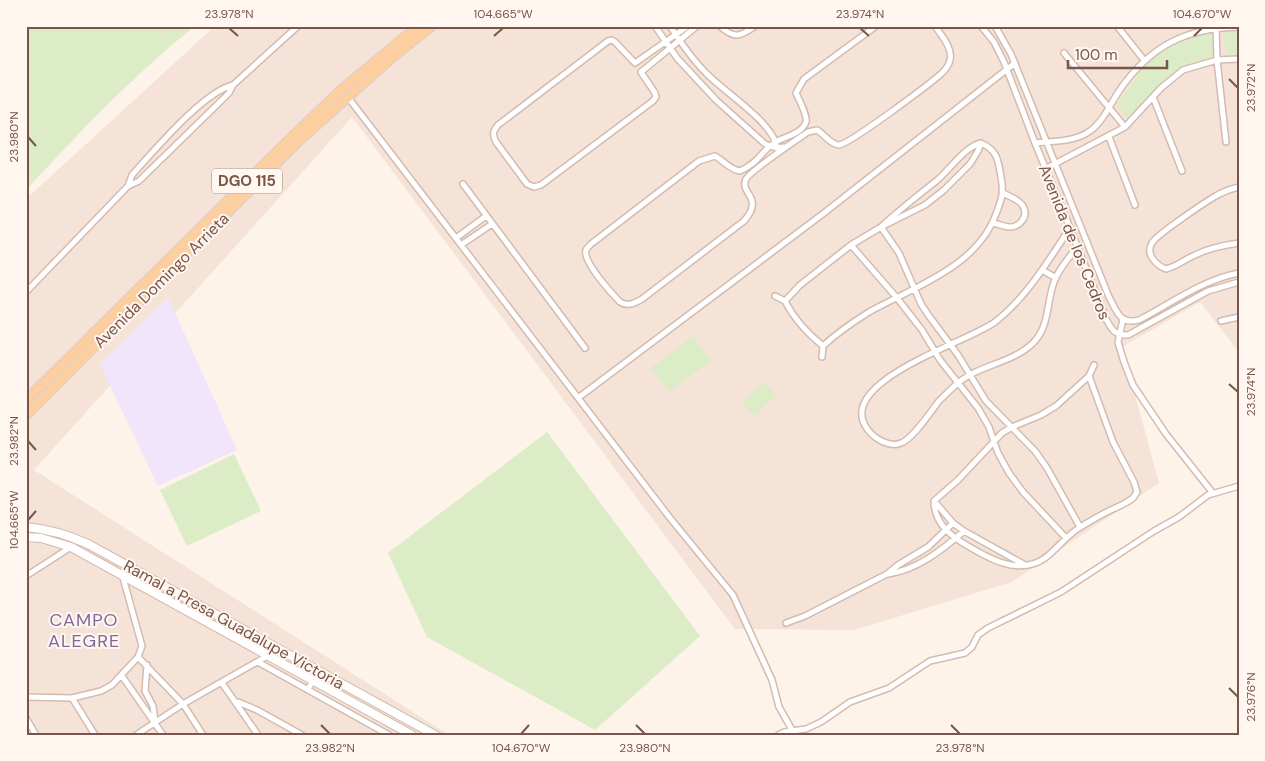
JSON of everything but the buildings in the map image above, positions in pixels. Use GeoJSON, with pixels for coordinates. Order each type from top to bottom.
{"type":"FeatureCollection","features":[{"type":"Feature","properties":{"kind":"main road","name":"Avenida Domingo Arrieta"},"geometry":{"type":"LineString","coordinates":[[26,415],[136,299],[298,137],[418,26]]}},
{"type":"Feature","properties":{"kind":"main road","name":"Avenida Domingo Arrieta"},"geometry":{"type":"LineString","coordinates":[[345,93],[432,26]]}},
{"type":"Feature","properties":{"kind":"main road","name":"Avenida Domingo Arrieta"},"geometry":{"type":"LineString","coordinates":[[26,400],[136,299]]}},
{"type":"Feature","properties":{"kind":"main road","name":"Ramal a Presa Guadalupe Victoria"},"geometry":{"type":"LineString","coordinates":[[26,527],[68,535],[88,544],[436,735]]}},
{"type":"Feature","properties":{"kind":"main road","name":"Ramal a Presa Guadalupe Victoria"},"geometry":{"type":"LineString","coordinates":[[26,537],[40,538],[71,547],[314,679],[411,735]]}},
{"type":"Feature","properties":{"kind":"street"},"geometry":{"type":"LineString","coordinates":[[128,186],[132,175],[183,121],[224,88],[232,85],[298,26]]}},
{"type":"Feature","properties":{"kind":"street"},"geometry":{"type":"LineString","coordinates":[[655,26],[665,42],[716,100],[769,147]]}},
{"type":"Feature","properties":{"kind":"street"},"geometry":{"type":"LineString","coordinates":[[670,26],[697,63],[719,86],[769,130],[776,145]]}},
{"type":"Feature","properties":{"kind":"street"},"geometry":{"type":"LineString","coordinates":[[688,26],[635,63],[616,42],[608,41],[498,125],[493,136],[527,184],[534,187],[541,185],[653,101],[656,97],[655,93],[641,72],[697,26]]}},
{"type":"Feature","properties":{"kind":"street"},"geometry":{"type":"LineString","coordinates":[[720,26],[728,34],[735,36],[749,31],[754,26]]}},
{"type":"Feature","properties":{"kind":"street"},"geometry":{"type":"LineString","coordinates":[[876,26],[804,79],[796,93],[806,116],[805,124],[776,145],[769,147],[757,161],[740,171],[731,169],[715,156],[708,157],[692,166],[591,244],[586,250],[586,256],[590,265],[620,302],[630,304],[642,299],[738,225],[749,215],[753,203],[745,185],[746,179],[750,174],[808,132],[814,130],[822,133],[834,143],[839,145],[844,143],[861,133],[944,72],[951,57],[950,49],[935,26]]}},
{"type":"Feature","properties":{"kind":"street","name":"Avenida de los Cedros"},"geometry":{"type":"LineString","coordinates":[[981,26],[994,42],[1112,330],[1119,335],[1128,335],[1208,291],[1239,282]]}},
{"type":"Feature","properties":{"kind":"street","name":"Avenida de los Cedros"},"geometry":{"type":"LineString","coordinates":[[994,26],[1008,45],[1016,63],[1117,313],[1123,319],[1131,322],[1140,320],[1211,281],[1239,273]]}},
{"type":"Feature","properties":{"kind":"street"},"geometry":{"type":"LineString","coordinates":[[1117,26],[1144,60]]}},
{"type":"Feature","properties":{"kind":"street"},"geometry":{"type":"LineString","coordinates":[[1186,26],[1191,33]]}},
{"type":"Feature","properties":{"kind":"street"},"geometry":{"type":"LineString","coordinates":[[1216,27],[1217,60],[1226,142]]}},
{"type":"Feature","properties":{"kind":"street"},"geometry":{"type":"LineString","coordinates":[[1034,143],[1062,141],[1091,131],[1127,80],[1144,60],[1173,41],[1191,33],[1216,27],[1239,27]]}},
{"type":"Feature","properties":{"kind":"street"},"geometry":{"type":"LineString","coordinates":[[1064,53],[1125,127]]}},
{"type":"Feature","properties":{"kind":"street"},"geometry":{"type":"LineString","coordinates":[[1045,169],[1125,127],[1172,77],[1183,70],[1217,60],[1239,59]]}},
{"type":"Feature","properties":{"kind":"street"},"geometry":{"type":"LineString","coordinates":[[578,398],[824,213],[1016,63]]}},
{"type":"Feature","properties":{"kind":"street"},"geometry":{"type":"LineString","coordinates":[[26,292],[128,186],[139,181],[229,93],[232,85]]}},
{"type":"Feature","properties":{"kind":"street"},"geometry":{"type":"LineString","coordinates":[[345,93],[679,530],[734,595],[772,680],[779,707],[794,733]]}},
{"type":"Feature","properties":{"kind":"street"},"geometry":{"type":"LineString","coordinates":[[1153,97],[1182,171]]}},
{"type":"Feature","properties":{"kind":"street"},"geometry":{"type":"LineString","coordinates":[[1082,135],[1086,147]]}},
{"type":"Feature","properties":{"kind":"street"},"geometry":{"type":"LineString","coordinates":[[1109,137],[1135,205]]}},
{"type":"Feature","properties":{"kind":"street"},"geometry":{"type":"LineString","coordinates":[[776,145],[784,147],[794,142]]}},
{"type":"Feature","properties":{"kind":"street"},"geometry":{"type":"LineString","coordinates":[[785,300],[800,285],[850,245],[925,205],[944,190],[970,164],[981,143]]}},
{"type":"Feature","properties":{"kind":"street"},"geometry":{"type":"LineString","coordinates":[[822,357],[823,346],[841,330],[957,263],[973,248],[993,223],[1003,193],[998,160],[994,150],[981,143],[972,145],[936,181],[895,213],[881,227]]}},
{"type":"Feature","properties":{"kind":"street"},"geometry":{"type":"LineString","coordinates":[[768,161],[776,145]]}},
{"type":"Feature","properties":{"kind":"street"},"geometry":{"type":"LineString","coordinates":[[462,184],[585,348]]}},
{"type":"Feature","properties":{"kind":"street"},"geometry":{"type":"LineString","coordinates":[[1239,187],[1214,197],[1156,238],[1150,248],[1151,256],[1155,262],[1166,269],[1175,267],[1194,255],[1209,249],[1239,243]]}},
{"type":"Feature","properties":{"kind":"street"},"geometry":{"type":"LineString","coordinates":[[993,223],[1008,227],[1016,226],[1022,222],[1025,215],[1023,206],[1003,193]]}},
{"type":"Feature","properties":{"kind":"street"},"geometry":{"type":"LineString","coordinates":[[456,238],[486,216]]}},
{"type":"Feature","properties":{"kind":"street"},"geometry":{"type":"LineString","coordinates":[[461,245],[492,224]]}},
{"type":"Feature","properties":{"kind":"street"},"geometry":{"type":"LineString","coordinates":[[881,227],[899,253],[921,304],[970,374],[986,401],[1035,451],[1047,468],[1080,527]]}},
{"type":"Feature","properties":{"kind":"street"},"geometry":{"type":"LineString","coordinates":[[1070,228],[1042,270],[1014,305],[994,323],[973,335],[935,350],[882,382],[867,397],[861,413],[863,424],[878,440],[891,444],[902,444],[912,435],[941,399],[958,383],[970,374],[1032,345],[1045,327],[1051,293],[1056,278],[1077,247]]}},
{"type":"Feature","properties":{"kind":"street"},"geometry":{"type":"LineString","coordinates":[[850,245],[897,298],[922,330],[958,383],[978,408],[989,427],[1009,473],[1023,492],[1066,538]]}},
{"type":"Feature","properties":{"kind":"street"},"geometry":{"type":"LineString","coordinates":[[1042,270],[1056,278]]}},
{"type":"Feature","properties":{"kind":"street"},"geometry":{"type":"LineString","coordinates":[[775,296],[785,300],[798,321],[823,346]]}},
{"type":"Feature","properties":{"kind":"street"},"geometry":{"type":"LineString","coordinates":[[1221,321],[1239,317]]}},
{"type":"Feature","properties":{"kind":"street"},"geometry":{"type":"LineString","coordinates":[[1123,319],[1118,342],[1128,374],[1140,396],[1166,434],[1212,492]]}},
{"type":"Feature","properties":{"kind":"street"},"geometry":{"type":"LineString","coordinates":[[1089,376],[1113,442],[1134,482],[1137,492],[1133,498],[1129,502],[1110,510],[1080,527],[1044,558],[1035,563],[1014,566],[988,558],[955,538],[934,511],[934,501],[958,480],[994,442],[1012,427],[1041,415],[1056,406],[1089,376],[1094,366]]}},
{"type":"Feature","properties":{"kind":"street"},"geometry":{"type":"LineString","coordinates":[[778,735],[794,733],[821,722],[850,702],[889,688],[930,661],[959,656],[969,651],[978,635],[988,628],[1062,592],[1146,536],[1179,517],[1212,492],[1239,486]]}},
{"type":"Feature","properties":{"kind":"street"},"geometry":{"type":"LineString","coordinates":[[934,501],[964,531],[1026,565]]}},
{"type":"Feature","properties":{"kind":"street"},"geometry":{"type":"LineString","coordinates":[[786,624],[887,574],[928,547],[954,523]]}},
{"type":"Feature","properties":{"kind":"street"},"geometry":{"type":"LineString","coordinates":[[887,574],[900,572],[922,562],[964,531]]}},
{"type":"Feature","properties":{"kind":"street"},"geometry":{"type":"LineString","coordinates":[[26,576],[71,547]]}},
{"type":"Feature","properties":{"kind":"street"},"geometry":{"type":"LineString","coordinates":[[26,697],[72,698],[101,691],[112,685],[122,676],[138,657],[142,646],[122,574],[127,564]]}},
{"type":"Feature","properties":{"kind":"street"},"geometry":{"type":"LineString","coordinates":[[136,735],[183,704],[270,655]]}},
{"type":"Feature","properties":{"kind":"street"},"geometry":{"type":"LineString","coordinates":[[138,657],[183,704],[203,735]]}},
{"type":"Feature","properties":{"kind":"street"},"geometry":{"type":"LineString","coordinates":[[258,662],[389,735]]}},
{"type":"Feature","properties":{"kind":"street"},"geometry":{"type":"LineString","coordinates":[[147,665],[145,691],[153,706],[155,722]]}},
{"type":"Feature","properties":{"kind":"street"},"geometry":{"type":"LineString","coordinates":[[308,689],[318,671]]}},
{"type":"Feature","properties":{"kind":"street"},"geometry":{"type":"LineString","coordinates":[[122,676],[155,722],[162,735]]}},
{"type":"Feature","properties":{"kind":"street"},"geometry":{"type":"LineString","coordinates":[[222,683],[238,702],[258,735]]}},
{"type":"Feature","properties":{"kind":"street"},"geometry":{"type":"LineString","coordinates":[[72,698],[96,735]]}},
{"type":"Feature","properties":{"kind":"street"},"geometry":{"type":"LineString","coordinates":[[238,702],[257,710],[302,735]]}},
{"type":"Feature","properties":{"kind":"street"},"geometry":{"type":"LineString","coordinates":[[26,718],[36,735]]}},
{"type":"Feature","properties":{"kind":"shaded area"},"geometry":{"type":"Polygon","coordinates":[[[215,26],[1239,26],[1239,352],[1200,302],[1122,347],[1159,483],[1012,582],[854,630],[735,629],[352,117],[34,470],[449,735],[26,735],[26,199],[215,26]]]}},
{"type":"Feature","properties":{"kind":"shaded area"},"geometry":{"type":"Polygon","coordinates":[[[168,297],[237,450],[158,486],[100,365],[168,297]]]}},
{"type":"Feature","properties":{"kind":"green space"},"geometry":{"type":"Polygon","coordinates":[[[26,26],[195,26],[129,84],[26,190],[26,26]]]}},
{"type":"Feature","properties":{"kind":"green space"},"geometry":{"type":"Polygon","coordinates":[[[1239,30],[1239,54],[1226,53],[1223,31],[1239,30]]]}},
{"type":"Feature","properties":{"kind":"green space"},"geometry":{"type":"Polygon","coordinates":[[[1213,33],[1213,56],[1183,66],[1165,79],[1129,120],[1117,106],[1145,67],[1167,49],[1195,37],[1213,33]]]}},
{"type":"Feature","properties":{"kind":"green space"},"geometry":{"type":"Polygon","coordinates":[[[693,336],[711,361],[669,392],[651,368],[693,336]]]}},
{"type":"Feature","properties":{"kind":"green space"},"geometry":{"type":"Polygon","coordinates":[[[763,382],[776,395],[755,416],[742,403],[763,382]]]}},
{"type":"Feature","properties":{"kind":"green space"},"geometry":{"type":"Polygon","coordinates":[[[547,432],[700,636],[595,730],[427,637],[388,553],[547,432]]]}},
{"type":"Feature","properties":{"kind":"green space"},"geometry":{"type":"Polygon","coordinates":[[[234,454],[261,511],[187,546],[160,490],[234,454]]]}},
{"type":"Feature","properties":{"kind":"district","name":"CAMPO ALEGRE"},"geometry":{"type":"Point","coordinates":[84,630]}}]}
